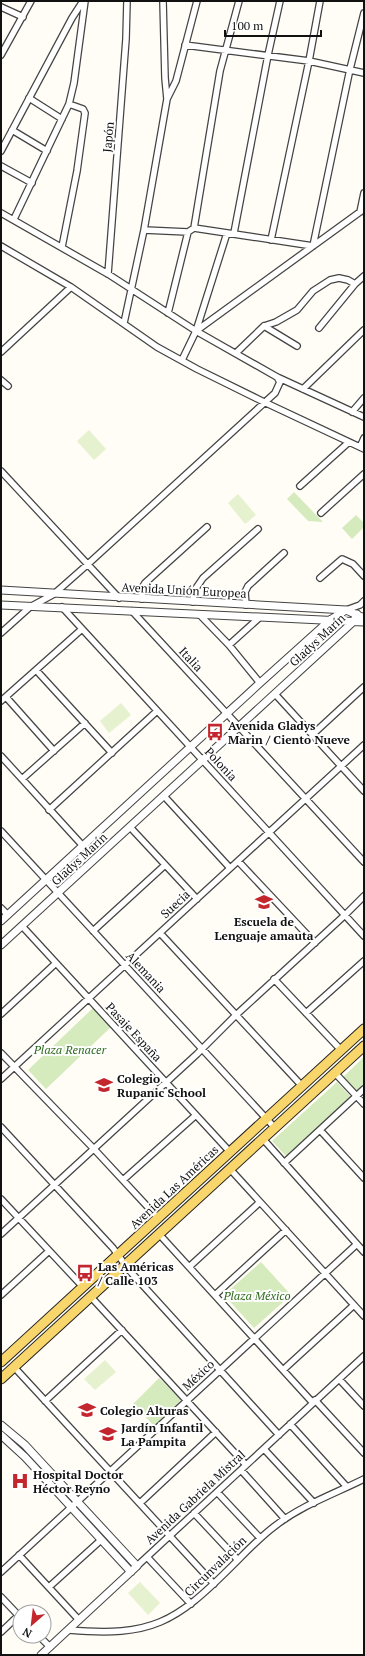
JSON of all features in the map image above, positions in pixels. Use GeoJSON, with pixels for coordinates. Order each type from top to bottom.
{"type":"FeatureCollection","features":[{"type":"Feature","properties":{"kind":"main road","name":"Avenida Las Américas"},"geometry":{"type":"LineString","coordinates":[[1,1361],[364,1029]]}},
{"type":"Feature","properties":{"kind":"main road","name":"Avenida Las Américas"},"geometry":{"type":"LineString","coordinates":[[1,1379],[364,1046]]}},
{"type":"Feature","properties":{"kind":"street"},"geometry":{"type":"LineString","coordinates":[[1,55],[31,1]]}},
{"type":"Feature","properties":{"kind":"street"},"geometry":{"type":"LineString","coordinates":[[1,151],[72,18],[84,1]]}},
{"type":"Feature","properties":{"kind":"street"},"geometry":{"type":"LineString","coordinates":[[14,219],[69,104],[74,83],[84,1]]}},
{"type":"Feature","properties":{"kind":"street","name":"Japón"},"geometry":{"type":"LineString","coordinates":[[108,274],[126,46],[127,1]]}},
{"type":"Feature","properties":{"kind":"street"},"geometry":{"type":"LineString","coordinates":[[124,323],[144,230],[167,99],[165,78],[164,1]]}},
{"type":"Feature","properties":{"kind":"street"},"geometry":{"type":"LineString","coordinates":[[167,99],[176,81],[197,1]]}},
{"type":"Feature","properties":{"kind":"street"},"geometry":{"type":"LineString","coordinates":[[194,228],[220,71],[239,1]]}},
{"type":"Feature","properties":{"kind":"street"},"geometry":{"type":"LineString","coordinates":[[234,233],[268,55],[280,1]]}},
{"type":"Feature","properties":{"kind":"street"},"geometry":{"type":"LineString","coordinates":[[271,240],[309,61],[320,1]]}},
{"type":"Feature","properties":{"kind":"street"},"geometry":{"type":"LineString","coordinates":[[1,7],[23,17]]}},
{"type":"Feature","properties":{"kind":"street"},"geometry":{"type":"LineString","coordinates":[[313,246],[350,69],[364,13]]}},
{"type":"Feature","properties":{"kind":"street"},"geometry":{"type":"LineString","coordinates":[[185,45],[309,61],[364,73]]}},
{"type":"Feature","properties":{"kind":"street"},"geometry":{"type":"LineString","coordinates":[[29,98],[62,119]]}},
{"type":"Feature","properties":{"kind":"street"},"geometry":{"type":"LineString","coordinates":[[62,247],[77,171],[85,113],[82,108],[69,104]]}},
{"type":"Feature","properties":{"kind":"street"},"geometry":{"type":"LineString","coordinates":[[12,130],[47,151]]}},
{"type":"Feature","properties":{"kind":"street"},"geometry":{"type":"LineString","coordinates":[[1,166],[32,183]]}},
{"type":"Feature","properties":{"kind":"street"},"geometry":{"type":"LineString","coordinates":[[196,331],[362,210],[364,193]]}},
{"type":"Feature","properties":{"kind":"street"},"geometry":{"type":"LineString","coordinates":[[1,213],[14,219],[108,274],[196,331],[278,377],[364,417]]}},
{"type":"Feature","properties":{"kind":"street"},"geometry":{"type":"LineString","coordinates":[[144,230],[188,232],[194,228],[313,246]]}},
{"type":"Feature","properties":{"kind":"street"},"geometry":{"type":"LineString","coordinates":[[168,313],[188,232]]}},
{"type":"Feature","properties":{"kind":"street"},"geometry":{"type":"LineString","coordinates":[[182,360],[196,331],[227,233]]}},
{"type":"Feature","properties":{"kind":"street"},"geometry":{"type":"LineString","coordinates":[[1,246],[71,287],[157,347],[264,402],[362,448],[364,438]]}},
{"type":"Feature","properties":{"kind":"street"},"geometry":{"type":"LineString","coordinates":[[318,328],[355,284],[364,276]]}},
{"type":"Feature","properties":{"kind":"street"},"geometry":{"type":"LineString","coordinates":[[236,353],[264,326],[276,322],[297,310],[313,291],[330,280],[339,278],[348,280],[355,284]]}},
{"type":"Feature","properties":{"kind":"street"},"geometry":{"type":"LineString","coordinates":[[1,352],[71,287]]}},
{"type":"Feature","properties":{"kind":"street"},"geometry":{"type":"LineString","coordinates":[[264,326],[297,346]]}},
{"type":"Feature","properties":{"kind":"street"},"geometry":{"type":"LineString","coordinates":[[303,389],[364,330]]}},
{"type":"Feature","properties":{"kind":"street"},"geometry":{"type":"LineString","coordinates":[[1,633],[30,607],[54,594],[275,393],[280,382],[278,377]]}},
{"type":"Feature","properties":{"kind":"street"},"geometry":{"type":"LineString","coordinates":[[1,380],[8,386]]}},
{"type":"Feature","properties":{"kind":"street"},"geometry":{"type":"LineString","coordinates":[[352,412],[364,398]]}},
{"type":"Feature","properties":{"kind":"street"},"geometry":{"type":"LineString","coordinates":[[300,486],[349,442]]}},
{"type":"Feature","properties":{"kind":"street","name":"Italia"},"geometry":{"type":"LineString","coordinates":[[1,471],[364,862]]}},
{"type":"Feature","properties":{"kind":"street"},"geometry":{"type":"LineString","coordinates":[[321,513],[364,474]]}},
{"type":"Feature","properties":{"kind":"street"},"geometry":{"type":"LineString","coordinates":[[142,599],[142,588],[145,583],[207,527]]}},
{"type":"Feature","properties":{"kind":"street"},"geometry":{"type":"LineString","coordinates":[[193,602],[194,591],[203,578],[258,529]]}},
{"type":"Feature","properties":{"kind":"street"},"geometry":{"type":"LineString","coordinates":[[246,605],[245,592],[248,586],[284,553]]}},
{"type":"Feature","properties":{"kind":"street"},"geometry":{"type":"LineString","coordinates":[[320,578],[342,559],[353,564],[364,576]]}},
{"type":"Feature","properties":{"kind":"street","name":"Avenida Unión Europea"},"geometry":{"type":"LineString","coordinates":[[1,590],[346,610],[364,622]]}},
{"type":"Feature","properties":{"kind":"street","name":"Gladys Marín"},"geometry":{"type":"LineString","coordinates":[[1,921],[330,620],[346,610],[362,603]]}},
{"type":"Feature","properties":{"kind":"street","name":"Gladys Marín"},"geometry":{"type":"LineString","coordinates":[[1,945],[358,618],[362,603]]}},
{"type":"Feature","properties":{"kind":"street","name":"Avenida Unión Europea"},"geometry":{"type":"LineString","coordinates":[[1,605],[259,618],[330,620],[358,618]]}},
{"type":"Feature","properties":{"kind":"street","name":"Polonia"},"geometry":{"type":"LineString","coordinates":[[62,607],[364,936]]}},
{"type":"Feature","properties":{"kind":"street"},"geometry":{"type":"LineString","coordinates":[[200,615],[229,646],[260,683]]}},
{"type":"Feature","properties":{"kind":"street"},"geometry":{"type":"LineString","coordinates":[[229,646],[259,618]]}},
{"type":"Feature","properties":{"kind":"street"},"geometry":{"type":"LineString","coordinates":[[54,751],[3,699],[82,629]]}},
{"type":"Feature","properties":{"kind":"street"},"geometry":{"type":"LineString","coordinates":[[36,670],[112,753]]}},
{"type":"Feature","properties":{"kind":"street"},"geometry":{"type":"LineString","coordinates":[[312,735],[364,687]]}},
{"type":"Feature","properties":{"kind":"street"},"geometry":{"type":"LineString","coordinates":[[274,694],[364,791]]}},
{"type":"Feature","properties":{"kind":"street"},"geometry":{"type":"LineString","coordinates":[[49,810],[157,711]]}},
{"type":"Feature","properties":{"kind":"street"},"geometry":{"type":"LineString","coordinates":[[22,780],[85,723]]}},
{"type":"Feature","properties":{"kind":"street","name":"Suecia"},"geometry":{"type":"LineString","coordinates":[[1,1079],[364,745]]}},
{"type":"Feature","properties":{"kind":"street"},"geometry":{"type":"LineString","coordinates":[[1,756],[83,846]]}},
{"type":"Feature","properties":{"kind":"street"},"geometry":{"type":"LineString","coordinates":[[164,796],[230,868]]}},
{"type":"Feature","properties":{"kind":"street"},"geometry":{"type":"LineString","coordinates":[[130,827],[196,899]]}},
{"type":"Feature","properties":{"kind":"street","name":"Alemania"},"geometry":{"type":"LineString","coordinates":[[1,831],[275,1128]]}},
{"type":"Feature","properties":{"kind":"street"},"geometry":{"type":"LineString","coordinates":[[238,861],[315,943]]}},
{"type":"Feature","properties":{"kind":"street"},"geometry":{"type":"LineString","coordinates":[[93,931],[165,865]]}},
{"type":"Feature","properties":{"kind":"street"},"geometry":{"type":"LineString","coordinates":[[1,1234],[364,896]]}},
{"type":"Feature","properties":{"kind":"street"},"geometry":{"type":"LineString","coordinates":[[1,908],[8,915]]}},
{"type":"Feature","properties":{"kind":"street","name":"Pasaje España"},"geometry":{"type":"LineString","coordinates":[[22,926],[230,1152]]}},
{"type":"Feature","properties":{"kind":"street"},"geometry":{"type":"LineString","coordinates":[[160,933],[302,1086]]}},
{"type":"Feature","properties":{"kind":"street"},"geometry":{"type":"LineString","coordinates":[[306,1013],[364,961]]}},
{"type":"Feature","properties":{"kind":"street"},"geometry":{"type":"LineString","coordinates":[[1,1014],[56,963]]}},
{"type":"Feature","properties":{"kind":"street"},"geometry":{"type":"LineString","coordinates":[[274,979],[341,1050]]}},
{"type":"Feature","properties":{"kind":"street"},"geometry":{"type":"LineString","coordinates":[[1,1053],[124,1180],[158,1218]]}},
{"type":"Feature","properties":{"kind":"street"},"geometry":{"type":"LineString","coordinates":[[335,1072],[364,1104]]}},
{"type":"Feature","properties":{"kind":"street"},"geometry":{"type":"LineString","coordinates":[[284,1162],[364,1089]]}},
{"type":"Feature","properties":{"kind":"street"},"geometry":{"type":"LineString","coordinates":[[124,1180],[196,1115]]}},
{"type":"Feature","properties":{"kind":"street"},"geometry":{"type":"LineString","coordinates":[[1,1127],[118,1255],[125,1266],[278,1435]]}},
{"type":"Feature","properties":{"kind":"street"},"geometry":{"type":"LineString","coordinates":[[320,1130],[364,1178]]}},
{"type":"Feature","properties":{"kind":"street"},"geometry":{"type":"LineString","coordinates":[[263,1139],[364,1252]]}},
{"type":"Feature","properties":{"kind":"street"},"geometry":{"type":"LineString","coordinates":[[230,1169],[364,1316]]}},
{"type":"Feature","properties":{"kind":"street"},"geometry":{"type":"LineString","coordinates":[[1,1199],[83,1287]]}},
{"type":"Feature","properties":{"kind":"street"},"geometry":{"type":"LineString","coordinates":[[189,1267],[260,1202]]}},
{"type":"Feature","properties":{"kind":"street"},"geometry":{"type":"LineString","coordinates":[[215,1296],[286,1230]]}},
{"type":"Feature","properties":{"kind":"street"},"geometry":{"type":"LineString","coordinates":[[159,1234],[283,1370],[364,1453]]}},
{"type":"Feature","properties":{"kind":"street","name":"México"},"geometry":{"type":"LineString","coordinates":[[1,1572],[357,1244]]}},
{"type":"Feature","properties":{"kind":"street"},"geometry":{"type":"LineString","coordinates":[[1,1295],[49,1251]]}},
{"type":"Feature","properties":{"kind":"street"},"geometry":{"type":"LineString","coordinates":[[91,1297],[246,1465]]}},
{"type":"Feature","properties":{"kind":"street"},"geometry":{"type":"LineString","coordinates":[[283,1370],[354,1305]]}},
{"type":"Feature","properties":{"kind":"street"},"geometry":{"type":"LineString","coordinates":[[45,1401],[122,1330]]}},
{"type":"Feature","properties":{"kind":"street","name":"Avenida Gabriela Mistral"},"geometry":{"type":"LineString","coordinates":[[41,1655],[364,1357]]}},
{"type":"Feature","properties":{"kind":"street"},"geometry":{"type":"LineString","coordinates":[[14,1367],[214,1584]]}},
{"type":"Feature","properties":{"kind":"street"},"geometry":{"type":"LineString","coordinates":[[339,1379],[364,1406]]}},
{"type":"Feature","properties":{"kind":"street"},"geometry":{"type":"LineString","coordinates":[[290,1424],[347,1487]]}},
{"type":"Feature","properties":{"kind":"street"},"geometry":{"type":"LineString","coordinates":[[1,1425],[25,1445],[137,1566]]}},
{"type":"Feature","properties":{"kind":"street"},"geometry":{"type":"LineString","coordinates":[[140,1503],[216,1432]]}},
{"type":"Feature","properties":{"kind":"street"},"geometry":{"type":"LineString","coordinates":[[1,1435],[22,1453],[131,1572]]}},
{"type":"Feature","properties":{"kind":"street"},"geometry":{"type":"LineString","coordinates":[[264,1449],[314,1503]]}},
{"type":"Feature","properties":{"kind":"street"},"geometry":{"type":"LineString","coordinates":[[241,1470],[285,1519]]}},
{"type":"Feature","properties":{"kind":"street","name":"Circunvalación"},"geometry":{"type":"LineString","coordinates":[[69,1630],[103,1632],[139,1629],[164,1621],[191,1604],[214,1584],[260,1538],[285,1519],[364,1479]]}},
{"type":"Feature","properties":{"kind":"street"},"geometry":{"type":"LineString","coordinates":[[217,1492],[260,1538]]}},
{"type":"Feature","properties":{"kind":"street"},"geometry":{"type":"LineString","coordinates":[[194,1513],[238,1560]]}},
{"type":"Feature","properties":{"kind":"street"},"geometry":{"type":"LineString","coordinates":[[50,1588],[101,1540]]}},
{"type":"Feature","properties":{"kind":"street"},"geometry":{"type":"LineString","coordinates":[[19,1555],[79,1620]]}},
{"type":"Feature","properties":{"kind":"street"},"geometry":{"type":"LineString","coordinates":[[147,1556],[191,1604]]}},
{"type":"Feature","properties":{"kind":"street"},"geometry":{"type":"LineString","coordinates":[[1,1597],[12,1609]]}},
{"type":"Feature","properties":{"kind":"street"},"geometry":{"type":"LineString","coordinates":[[1,1632],[12,1622]]}},
{"type":"Feature","properties":{"kind":"street"},"geometry":{"type":"LineString","coordinates":[[47,1644],[50,1647]]}},
{"type":"Feature","properties":{"kind":"green space"},"geometry":{"type":"Polygon","coordinates":[[[89,430],[106,449],[94,460],[77,441],[89,430]]]}},
{"type":"Feature","properties":{"kind":"green space"},"geometry":{"type":"Polygon","coordinates":[[[294,492],[323,522],[308,521],[287,499],[294,492]]]}},
{"type":"Feature","properties":{"kind":"green space"},"geometry":{"type":"Polygon","coordinates":[[[238,494],[256,515],[245,524],[228,503],[238,494]]]}},
{"type":"Feature","properties":{"kind":"green space"},"geometry":{"type":"Polygon","coordinates":[[[356,515],[364,523],[364,527],[352,539],[342,528],[356,515]]]}},
{"type":"Feature","properties":{"kind":"green space"},"geometry":{"type":"Polygon","coordinates":[[[121,703],[131,715],[109,733],[100,721],[121,703]]]}},
{"type":"Feature","properties":{"kind":"green space","name":"Plaza Renacer"},"geometry":{"type":"Polygon","coordinates":[[[93,1008],[111,1027],[46,1089],[28,1070],[93,1008]]]}},
{"type":"Feature","properties":{"kind":"green space"},"geometry":{"type":"Polygon","coordinates":[[[364,1057],[364,1085],[355,1092],[342,1078],[364,1057]]]}},
{"type":"Feature","properties":{"kind":"green space"},"geometry":{"type":"Polygon","coordinates":[[[337,1082],[351,1097],[286,1156],[272,1141],[337,1082]]]}},
{"type":"Feature","properties":{"kind":"green space","name":"Plaza México"},"geometry":{"type":"Polygon","coordinates":[[[261,1262],[291,1295],[254,1328],[224,1295],[261,1262]]]}},
{"type":"Feature","properties":{"kind":"green space"},"geometry":{"type":"Polygon","coordinates":[[[105,1360],[116,1372],[95,1390],[84,1379],[105,1360]]]}},
{"type":"Feature","properties":{"kind":"green space"},"geometry":{"type":"Polygon","coordinates":[[[159,1378],[181,1400],[154,1426],[133,1404],[159,1378]]]}},
{"type":"Feature","properties":{"kind":"green space"},"geometry":{"type":"Polygon","coordinates":[[[140,1582],[160,1603],[148,1615],[128,1593],[140,1582]]]}},
{"type":"Feature","properties":{"kind":"place","name":"Avenida Gladys Marin / Ciento Nueve"},"geometry":{"type":"Point","coordinates":[215,732]}},
{"type":"Feature","properties":{"kind":"place","name":"Escuela de Lenguaje amauta"},"geometry":{"type":"Point","coordinates":[264,902]}},
{"type":"Feature","properties":{"kind":"place","name":"Colegio Rupanic School"},"geometry":{"type":"Point","coordinates":[104,1085]}},
{"type":"Feature","properties":{"kind":"place","name":"Las Américas / Calle 103"},"geometry":{"type":"Point","coordinates":[85,1273]}},
{"type":"Feature","properties":{"kind":"place","name":"Colegio Alturas"},"geometry":{"type":"Point","coordinates":[87,1410]}},
{"type":"Feature","properties":{"kind":"place","name":"Jardín Infantil La Pampita"},"geometry":{"type":"Point","coordinates":[108,1434]}},
{"type":"Feature","properties":{"kind":"place","name":"Hospital Doctor Héctor Reyno"},"geometry":{"type":"Point","coordinates":[20,1481]}}]}
